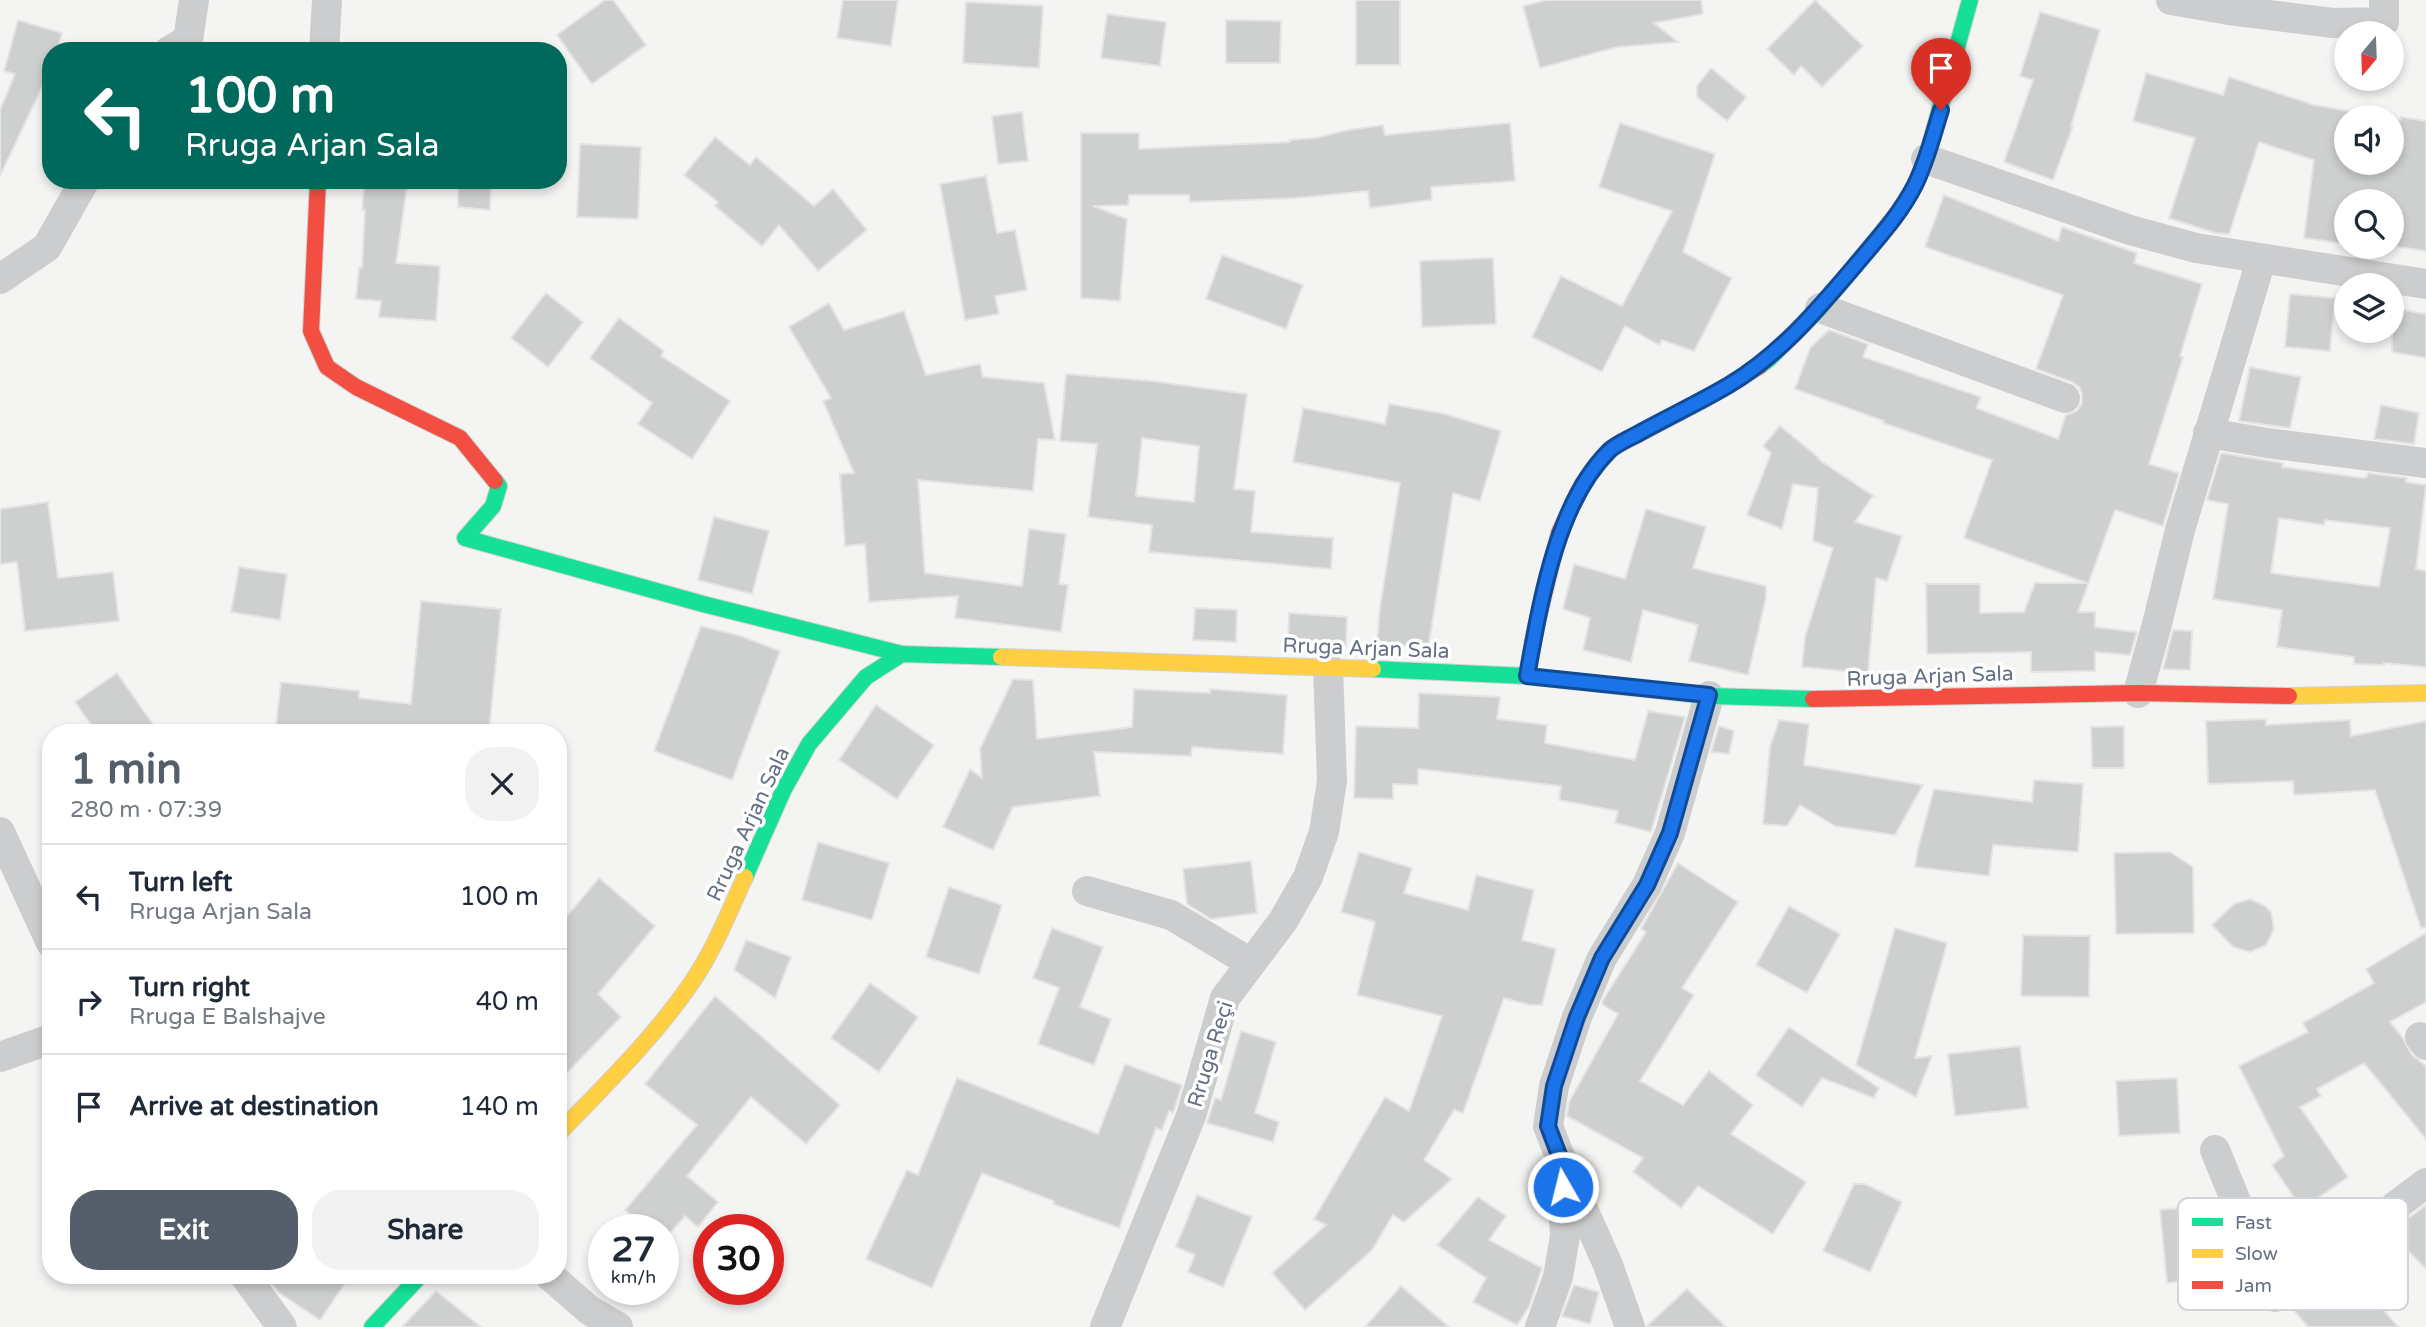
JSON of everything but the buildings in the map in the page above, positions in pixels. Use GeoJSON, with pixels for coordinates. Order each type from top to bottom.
{"type":"FeatureCollection","features":[{"type":"Feature","properties":{"kind":"street"},"geometry":{"type":"LineString","coordinates":[[185,42],[188,40],[194,0]]}},
{"type":"Feature","properties":{"kind":"street"},"geometry":{"type":"LineString","coordinates":[[325,42],[327,0]]}},
{"type":"Feature","properties":{"kind":"street"},"geometry":{"type":"LineString","coordinates":[[1527,676],[1559,533],[1583,483],[1610,449],[1749,373],[1788,341],[1820,308],[1897,214],[1914,187],[1926,159],[1970,0]]}},
{"type":"Feature","properties":{"kind":"street"},"geometry":{"type":"LineString","coordinates":[[2171,0],[2333,23],[2384,11]]}},
{"type":"Feature","properties":{"kind":"street"},"geometry":{"type":"LineString","coordinates":[[1926,159],[2130,230],[2196,248],[2426,285]]}},
{"type":"Feature","properties":{"kind":"street"},"geometry":{"type":"LineString","coordinates":[[0,279],[47,247],[80,189]]}},
{"type":"Feature","properties":{"kind":"street"},"geometry":{"type":"LineString","coordinates":[[318,189],[311,331],[327,367],[356,387],[460,438],[499,486],[493,506],[464,538],[902,654]]}},
{"type":"Feature","properties":{"kind":"street"},"geometry":{"type":"LineString","coordinates":[[2138,693],[2180,530],[2261,260]]}},
{"type":"Feature","properties":{"kind":"street"},"geometry":{"type":"LineString","coordinates":[[1820,308],[2065,398]]}},
{"type":"Feature","properties":{"kind":"street"},"geometry":{"type":"LineString","coordinates":[[2208,433],[2426,463]]}},
{"type":"Feature","properties":{"kind":"street","name":"Rruga Arjan Sala"},"geometry":{"type":"LineString","coordinates":[[567,1125],[655,1033],[694,980],[724,923],[783,791],[809,744],[866,677],[902,654],[1527,676],[1709,695],[1836,700],[2019,694],[2138,693],[2259,697],[2426,693]]}},
{"type":"Feature","properties":{"kind":"street","name":"Rruga Reçi"},"geometry":{"type":"LineString","coordinates":[[1105,1327],[1191,1115],[1225,998],[1283,921],[1308,877],[1324,832],[1332,780],[1328,667]]}},
{"type":"Feature","properties":{"kind":"street"},"geometry":{"type":"LineString","coordinates":[[1630,1327],[1608,1265],[1548,1126],[1554,1086],[1577,1017],[1602,958],[1647,885],[1670,833],[1709,695]]}},
{"type":"Feature","properties":{"kind":"street"},"geometry":{"type":"LineString","coordinates":[[0,832],[42,923]]}},
{"type":"Feature","properties":{"kind":"street"},"geometry":{"type":"LineString","coordinates":[[1087,891],[1171,915],[1251,963]]}},
{"type":"Feature","properties":{"kind":"street"},"geometry":{"type":"LineString","coordinates":[[0,1057],[42,1042]]}},
{"type":"Feature","properties":{"kind":"street"},"geometry":{"type":"LineString","coordinates":[[2216,1150],[2235,1198]]}},
{"type":"Feature","properties":{"kind":"street"},"geometry":{"type":"LineString","coordinates":[[1540,1327],[1558,1277],[1565,1236],[1562,1163]]}},
{"type":"Feature","properties":{"kind":"street"},"geometry":{"type":"LineString","coordinates":[[2406,1198],[2426,1183]]}},
{"type":"Feature","properties":{"kind":"street"},"geometry":{"type":"LineString","coordinates":[[251,1284],[282,1327]]}},
{"type":"Feature","properties":{"kind":"street"},"geometry":{"type":"LineString","coordinates":[[372,1327],[412,1284]]}},
{"type":"Feature","properties":{"kind":"street"},"geometry":{"type":"LineString","coordinates":[[559,1284],[589,1310],[618,1327]]}},
{"type":"Feature","properties":{"kind":"traffic: fast"},"geometry":{"type":"LineString","coordinates":[[1760,366],[1820,308],[1897,214],[1914,187],[1926,159],[1970,0]]}},
{"type":"Feature","properties":{"kind":"traffic: fast"},"geometry":{"type":"LineString","coordinates":[[495,481],[499,486],[493,506],[465,538],[703,604],[902,654]]}},
{"type":"Feature","properties":{"kind":"traffic: fast"},"geometry":{"type":"LineString","coordinates":[[745,877],[783,791],[809,744],[866,677],[902,654],[1001,657]]}},
{"type":"Feature","properties":{"kind":"traffic: fast"},"geometry":{"type":"LineString","coordinates":[[1373,669],[1527,676],[1709,696],[1813,699]]}},
{"type":"Feature","properties":{"kind":"traffic: fast"},"geometry":{"type":"LineString","coordinates":[[372,1327],[412,1284]]}},
{"type":"Feature","properties":{"kind":"traffic: slow"},"geometry":{"type":"LineString","coordinates":[[1001,657],[1373,669]]}},
{"type":"Feature","properties":{"kind":"traffic: slow"},"geometry":{"type":"LineString","coordinates":[[2289,696],[2426,693]]}},
{"type":"Feature","properties":{"kind":"traffic: slow"},"geometry":{"type":"LineString","coordinates":[[567,1125],[628,1061],[677,1003],[707,957],[745,877]]}},
{"type":"Feature","properties":{"kind":"traffic: jam"},"geometry":{"type":"LineString","coordinates":[[318,189],[311,331],[327,367],[356,387],[460,438],[495,481]]}},
{"type":"Feature","properties":{"kind":"traffic: jam"},"geometry":{"type":"LineString","coordinates":[[1527,676],[1559,533],[1583,483],[1610,449],[1705,399],[1760,366]]}},
{"type":"Feature","properties":{"kind":"traffic: jam"},"geometry":{"type":"LineString","coordinates":[[1813,699],[2138,693],[2289,696]]}},
{"type":"Feature","properties":{"kind":"route"},"geometry":{"type":"LineString","coordinates":[[1563,1187],[1562,1163],[1548,1126],[1554,1086],[1577,1017],[1602,958],[1647,885],[1670,833],[1709,695],[1527,676],[1559,533],[1583,483],[1610,449],[1749,373],[1769,359],[1820,308],[1897,214],[1914,187],[1941,110]]}}]}
